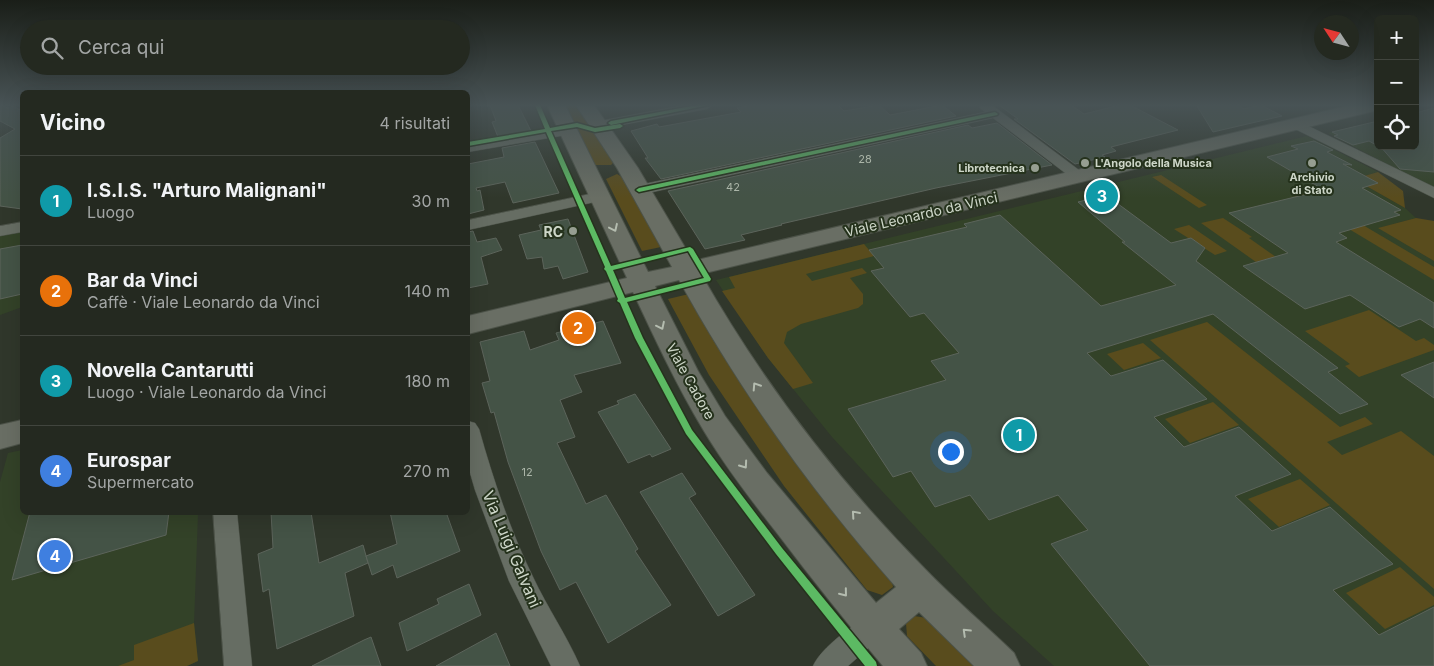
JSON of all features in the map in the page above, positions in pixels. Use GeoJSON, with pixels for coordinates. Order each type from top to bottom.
{"type":"FeatureCollection","features":[{"type":"Feature","properties":{"kind":"main road","name":"Viale Cadore"},"geometry":{"type":"LineString","coordinates":[[570,136],[685,374],[715,424],[756,482],[872,628],[908,666]]}},
{"type":"Feature","properties":{"kind":"main road"},"geometry":{"type":"LineString","coordinates":[[607,136],[742,365],[818,472],[921,589],[1002,666]]}},
{"type":"Feature","properties":{"kind":"main road","name":"Viale Leonardo da Vinci"},"geometry":{"type":"LineString","coordinates":[[470,324],[1245,136]]}},
{"type":"Feature","properties":{"kind":"main road"},"geometry":{"type":"LineString","coordinates":[[588,175],[627,168]]}},
{"type":"Feature","properties":{"kind":"main road"},"geometry":{"type":"LineString","coordinates":[[872,628],[921,589]]}},
{"type":"Feature","properties":{"kind":"street"},"geometry":{"type":"LineString","coordinates":[[470,148],[534,136]]}},
{"type":"Feature","properties":{"kind":"street"},"geometry":{"type":"LineString","coordinates":[[639,190],[892,136]]}},
{"type":"Feature","properties":{"kind":"street"},"geometry":{"type":"LineString","coordinates":[[1025,136],[1078,176]]}},
{"type":"Feature","properties":{"kind":"street"},"geometry":{"type":"LineString","coordinates":[[1320,136],[1434,193]]}},
{"type":"Feature","properties":{"kind":"street"},"geometry":{"type":"LineString","coordinates":[[470,225],[599,197]]}},
{"type":"Feature","properties":{"kind":"street"},"geometry":{"type":"LineString","coordinates":[[0,231],[20,227]]}},
{"type":"Feature","properties":{"kind":"street","name":"Via Luigi Galvani"},"geometry":{"type":"LineString","coordinates":[[470,436],[479,470],[514,562],[566,666]]}},
{"type":"Feature","properties":{"kind":"street"},"geometry":{"type":"LineString","coordinates":[[225,515],[238,666]]}},
{"type":"Feature","properties":{"kind":"street"},"geometry":{"type":"LineString","coordinates":[[827,666],[872,628]]}},
{"type":"Feature","properties":{"kind":"shaded area"},"geometry":{"type":"Polygon","coordinates":[[[581,136],[598,136],[614,162],[611,165],[595,165],[581,136]]]}},
{"type":"Feature","properties":{"kind":"shaded area"},"geometry":{"type":"Polygon","coordinates":[[[1307,136],[1378,172],[1354,179],[1405,208],[1416,218],[1379,228],[1434,261],[1434,666],[1054,666],[993,611],[832,437],[768,358],[716,280],[1307,136]]]}},
{"type":"Feature","properties":{"kind":"shaded area"},"geometry":{"type":"Polygon","coordinates":[[[1334,136],[1374,136],[1374,150],[1419,150],[1421,136],[1434,136],[1434,189],[1334,136]]]}},
{"type":"Feature","properties":{"kind":"shaded area"},"geometry":{"type":"Polygon","coordinates":[[[1378,172],[1403,191],[1405,208],[1354,179],[1378,172]]]}},
{"type":"Feature","properties":{"kind":"shaded area"},"geometry":{"type":"Polygon","coordinates":[[[617,174],[622,177],[661,247],[642,251],[606,179],[617,174]]]}},
{"type":"Feature","properties":{"kind":"shaded area"},"geometry":{"type":"Polygon","coordinates":[[[1161,175],[1207,205],[1199,208],[1152,177],[1161,175]]]}},
{"type":"Feature","properties":{"kind":"shaded area"},"geometry":{"type":"Polygon","coordinates":[[[1307,192],[1434,267],[1434,280],[1294,196],[1307,192]]]}},
{"type":"Feature","properties":{"kind":"shaded area"},"geometry":{"type":"Polygon","coordinates":[[[1223,218],[1252,237],[1249,238],[1276,257],[1256,262],[1201,223],[1223,218]]]}},
{"type":"Feature","properties":{"kind":"shaded area"},"geometry":{"type":"Polygon","coordinates":[[[1416,218],[1434,221],[1434,261],[1378,228],[1416,218]]]}},
{"type":"Feature","properties":{"kind":"shaded area"},"geometry":{"type":"Polygon","coordinates":[[[1189,225],[1227,251],[1215,255],[1174,229],[1189,225]]]}},
{"type":"Feature","properties":{"kind":"shaded area"},"geometry":{"type":"Polygon","coordinates":[[[20,232],[20,308],[0,315],[0,236],[20,232]]]}},
{"type":"Feature","properties":{"kind":"shaded area"},"geometry":{"type":"Polygon","coordinates":[[[864,244],[874,256],[806,274],[812,281],[862,268],[867,273],[850,278],[863,294],[863,304],[858,308],[801,324],[787,332],[784,343],[813,383],[793,389],[768,358],[722,291],[735,288],[729,277],[864,244]]]}},
{"type":"Feature","properties":{"kind":"shaded area"},"geometry":{"type":"Polygon","coordinates":[[[689,294],[730,367],[810,475],[891,576],[893,587],[882,595],[867,590],[784,486],[709,375],[668,299],[689,294]]]}},
{"type":"Feature","properties":{"kind":"shaded area"},"geometry":{"type":"Polygon","coordinates":[[[1369,310],[1416,341],[1424,338],[1434,345],[1434,350],[1359,377],[1345,366],[1350,364],[1305,331],[1369,310]]]}},
{"type":"Feature","properties":{"kind":"shaded area"},"geometry":{"type":"Polygon","coordinates":[[[1207,322],[1340,427],[1365,417],[1373,424],[1327,442],[1342,455],[1401,431],[1434,456],[1434,589],[1150,340],[1207,322]]]}},
{"type":"Feature","properties":{"kind":"shaded area"},"geometry":{"type":"Polygon","coordinates":[[[1143,343],[1161,358],[1124,370],[1107,354],[1143,343]]]}},
{"type":"Feature","properties":{"kind":"shaded area"},"geometry":{"type":"Polygon","coordinates":[[[1213,402],[1239,425],[1190,443],[1165,419],[1213,402]]]}},
{"type":"Feature","properties":{"kind":"shaded area"},"geometry":{"type":"Polygon","coordinates":[[[20,450],[20,515],[198,515],[194,623],[198,661],[187,666],[0,666],[0,482],[8,453],[20,450]]]}},
{"type":"Feature","properties":{"kind":"shaded area"},"geometry":{"type":"Polygon","coordinates":[[[1300,479],[1330,505],[1279,527],[1248,499],[1300,479]]]}},
{"type":"Feature","properties":{"kind":"shaded area"},"geometry":{"type":"Polygon","coordinates":[[[1400,567],[1434,597],[1434,605],[1385,629],[1346,593],[1400,567]]]}},
{"type":"Feature","properties":{"kind":"shaded area"},"geometry":{"type":"Polygon","coordinates":[[[914,616],[927,618],[976,666],[936,666],[907,636],[906,623],[914,616]]]}},
{"type":"Feature","properties":{"kind":"shaded area"},"geometry":{"type":"Polygon","coordinates":[[[194,623],[198,661],[187,666],[118,666],[134,660],[134,645],[194,623]]]}},
{"type":"Feature","properties":{"kind":"building"},"geometry":{"type":"Polygon","coordinates":[[[3,136],[20,136],[20,209],[0,206],[0,138],[3,136]]]}},
{"type":"Feature","properties":{"kind":"building"},"geometry":{"type":"Polygon","coordinates":[[[634,136],[862,136],[661,179],[645,158],[648,158],[634,136]]]}},
{"type":"Feature","properties":{"kind":"building"},"geometry":{"type":"Polygon","coordinates":[[[918,136],[1014,136],[1052,165],[936,188],[781,224],[741,235],[745,240],[705,249],[668,191],[918,136]]]}},
{"type":"Feature","properties":{"kind":"building"},"geometry":{"type":"Polygon","coordinates":[[[1037,136],[1154,136],[1111,147],[1116,151],[1102,155],[1105,157],[1075,164],[1037,136]]]}},
{"type":"Feature","properties":{"kind":"building"},"geometry":{"type":"Polygon","coordinates":[[[1334,136],[1374,136],[1374,144],[1369,141],[1353,145],[1334,136]]]}},
{"type":"Feature","properties":{"kind":"building"},"geometry":{"type":"Polygon","coordinates":[[[1419,136],[1434,136],[1434,172],[1400,169],[1383,150],[1419,150],[1419,136]]]}},
{"type":"Feature","properties":{"kind":"building"},"geometry":{"type":"Polygon","coordinates":[[[1314,141],[1333,150],[1327,152],[1352,165],[1343,164],[1378,183],[1362,188],[1401,210],[1394,212],[1400,215],[1339,233],[1347,238],[1336,242],[1434,303],[1434,328],[1420,319],[1399,327],[1350,295],[1305,309],[1243,266],[1288,253],[1229,213],[1324,190],[1267,157],[1298,149],[1291,146],[1314,141]]]}},
{"type":"Feature","properties":{"kind":"building"},"geometry":{"type":"Polygon","coordinates":[[[535,142],[559,193],[513,203],[505,182],[476,188],[477,191],[480,190],[484,210],[470,214],[470,164],[504,157],[502,148],[535,142]]]}},
{"type":"Feature","properties":{"kind":"building"},"geometry":{"type":"Polygon","coordinates":[[[1106,195],[1171,243],[1191,238],[1205,248],[1196,261],[1338,368],[1328,372],[1368,404],[1340,414],[1213,314],[1087,353],[1111,376],[1163,360],[1207,399],[1154,417],[1184,447],[1239,427],[1291,474],[1235,496],[1272,531],[1330,507],[1393,564],[1333,590],[1379,635],[1434,607],[1434,666],[1150,666],[1051,544],[1088,530],[1058,495],[989,520],[970,495],[935,507],[911,471],[893,477],[848,409],[946,380],[931,361],[959,353],[924,313],[910,317],[871,271],[884,268],[869,250],[967,227],[964,224],[1000,215],[1101,306],[1176,285],[1122,242],[1125,242],[1078,202],[1106,195]]]}},
{"type":"Feature","properties":{"kind":"building"},"geometry":{"type":"Polygon","coordinates":[[[568,219],[588,272],[563,279],[558,266],[544,269],[542,257],[527,259],[519,235],[541,230],[539,225],[568,219]]]}},
{"type":"Feature","properties":{"kind":"building"},"geometry":{"type":"Polygon","coordinates":[[[473,231],[477,242],[496,238],[502,250],[481,257],[488,284],[470,288],[470,232],[473,231]]]}},
{"type":"Feature","properties":{"kind":"building"},"geometry":{"type":"Polygon","coordinates":[[[20,245],[20,294],[0,299],[0,249],[20,245]]]}},
{"type":"Feature","properties":{"kind":"building"},"geometry":{"type":"Polygon","coordinates":[[[603,321],[621,363],[574,375],[582,392],[560,400],[575,437],[557,443],[586,504],[606,495],[638,549],[635,551],[671,605],[608,643],[576,582],[560,590],[541,551],[508,462],[494,412],[491,413],[482,383],[490,381],[480,342],[524,331],[530,350],[559,340],[556,333],[603,321]]]}},
{"type":"Feature","properties":{"kind":"building"},"geometry":{"type":"Polygon","coordinates":[[[1434,362],[1434,398],[1401,375],[1434,362]]]}},
{"type":"Feature","properties":{"kind":"building"},"geometry":{"type":"Polygon","coordinates":[[[635,394],[671,449],[652,457],[650,454],[628,463],[598,412],[619,404],[617,401],[635,394]]]}},
{"type":"Feature","properties":{"kind":"building"},"geometry":{"type":"Polygon","coordinates":[[[682,473],[696,494],[689,498],[755,595],[718,616],[640,492],[682,473]]]}},
{"type":"Feature","properties":{"kind":"building"},"geometry":{"type":"Polygon","coordinates":[[[29,515],[169,515],[166,535],[12,580],[29,515]]]}},
{"type":"Feature","properties":{"kind":"building"},"geometry":{"type":"Polygon","coordinates":[[[271,515],[311,515],[319,563],[363,545],[368,563],[345,573],[354,616],[277,649],[269,589],[263,592],[258,554],[273,548],[271,515]]]}},
{"type":"Feature","properties":{"kind":"building"},"geometry":{"type":"Polygon","coordinates":[[[391,515],[447,515],[460,551],[397,578],[393,565],[372,575],[366,556],[397,544],[391,515]]]}},
{"type":"Feature","properties":{"kind":"building"},"geometry":{"type":"Polygon","coordinates":[[[469,584],[481,615],[407,651],[399,623],[439,604],[437,599],[469,584]]]}},
{"type":"Feature","properties":{"kind":"building"},"geometry":{"type":"Polygon","coordinates":[[[496,633],[510,666],[436,666],[489,637],[496,633]]]}},
{"type":"Feature","properties":{"kind":"building"},"geometry":{"type":"Polygon","coordinates":[[[371,637],[381,666],[312,666],[364,640],[371,637]]]}},
{"type":"Feature","properties":{"kind":"cycle path"},"geometry":{"type":"LineString","coordinates":[[470,144],[513,136]]}},
{"type":"Feature","properties":{"kind":"cycle path"},"geometry":{"type":"LineString","coordinates":[[551,136],[639,338],[689,432],[779,551],[872,666]]}},
{"type":"Feature","properties":{"kind":"cycle path"},"geometry":{"type":"LineString","coordinates":[[639,190],[892,136]]}},
{"type":"Feature","properties":{"kind":"cycle path"},"geometry":{"type":"LineString","coordinates":[[607,269],[690,249],[708,279],[621,301]]}},
{"type":"Feature","properties":{"kind":"place","name":"L'Angolo della Musica"},"geometry":{"type":"Point","coordinates":[1085,163]}},
{"type":"Feature","properties":{"kind":"place","name":"Archivio di Stato"},"geometry":{"type":"Point","coordinates":[1312,163]}},
{"type":"Feature","properties":{"kind":"place","name":"Librotecnica"},"geometry":{"type":"Point","coordinates":[1035,168]}},
{"type":"Feature","properties":{"kind":"place","name":"Novella Cantarutti"},"geometry":{"type":"Point","coordinates":[1102,196]}},
{"type":"Feature","properties":{"kind":"place","name":"RC"},"geometry":{"type":"Point","coordinates":[573,231]}},
{"type":"Feature","properties":{"kind":"place","name":"Bar da Vinci"},"geometry":{"type":"Point","coordinates":[578,328]}},
{"type":"Feature","properties":{"kind":"place","name":"I.S.I.S. \"Arturo Malignani\""},"geometry":{"type":"Point","coordinates":[1019,435]}},
{"type":"Feature","properties":{"kind":"place","name":"Eurospar"},"geometry":{"type":"Point","coordinates":[55,556]}}]}
